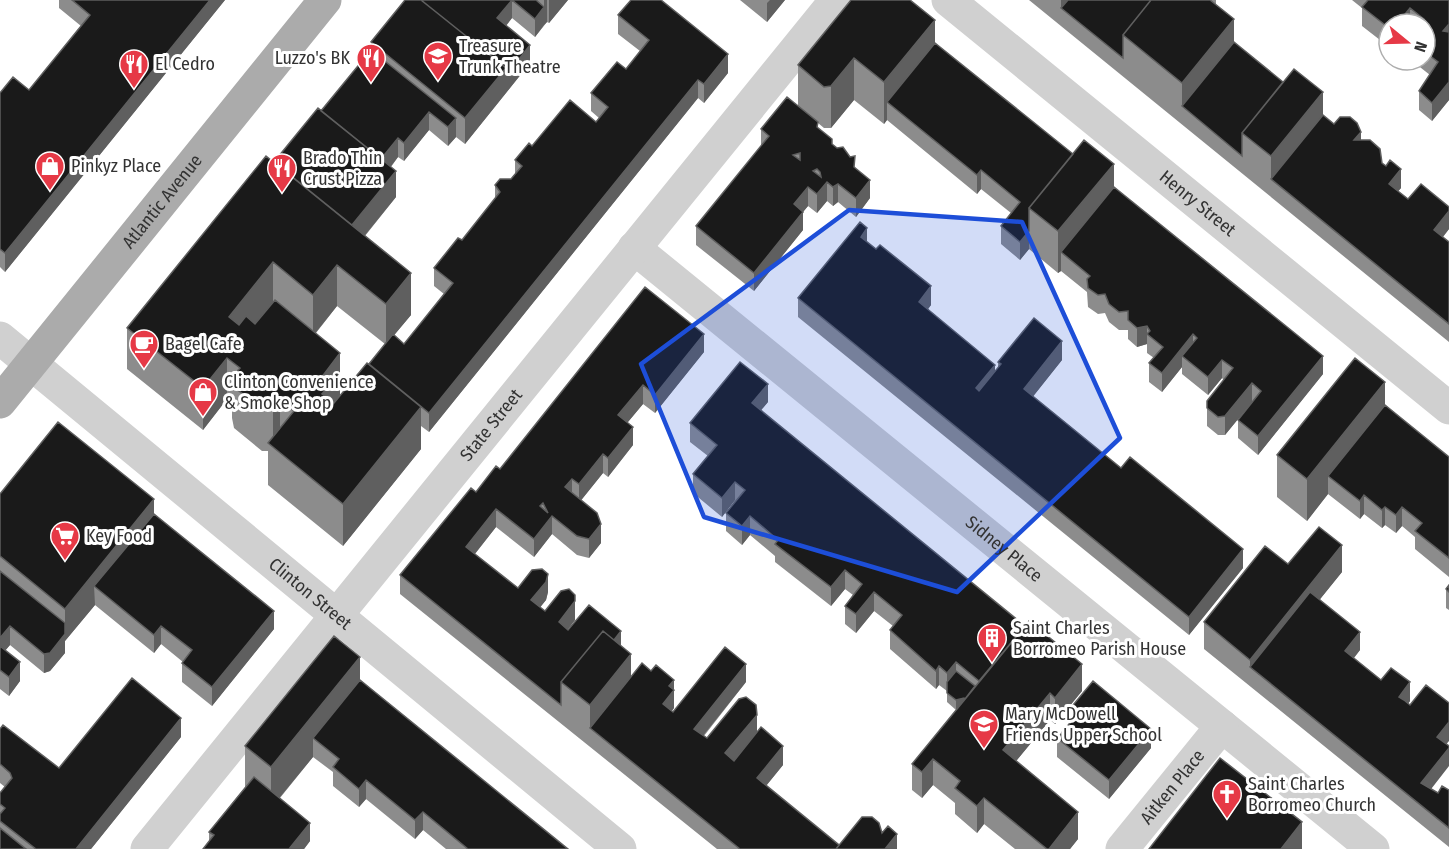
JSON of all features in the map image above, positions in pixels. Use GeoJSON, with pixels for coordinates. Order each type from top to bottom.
{"type":"FeatureCollection","features":[{"type":"Feature","properties":{"kind":"main road","name":"Atlantic Avenue"},"geometry":{"type":"LineString","coordinates":[[0,402],[325,0]]}},
{"type":"Feature","properties":{"kind":"street","name":"State Street"},"geometry":{"type":"LineString","coordinates":[[147,849],[836,0]]}},
{"type":"Feature","properties":{"kind":"street","name":"Henry Street"},"geometry":{"type":"LineString","coordinates":[[948,0],[1449,408]]}},
{"type":"Feature","properties":{"kind":"street","name":"Sidney Place"},"geometry":{"type":"LineString","coordinates":[[634,248],[1373,849]]}},
{"type":"Feature","properties":{"kind":"street","name":"Clinton Street"},"geometry":{"type":"LineString","coordinates":[[0,338],[338,614],[620,849]]}},
{"type":"Feature","properties":{"kind":"street","name":"Aitken Place"},"geometry":{"type":"LineString","coordinates":[[1122,849],[1222,726]]}},
{"type":"Feature","properties":{"kind":"highlighted area"},"geometry":{"type":"Polygon","coordinates":[[[849,210],[1022,222],[1120,438],[957,592],[704,517],[641,364],[849,210]]]}},
{"type":"Feature","properties":{"kind":"building"},"geometry":{"type":"Polygon","coordinates":[[[72,0],[210,0],[5,253],[0,249],[0,93],[13,77],[29,90],[90,15],[72,0]]]}},
{"type":"Feature","properties":{"kind":"building"},"geometry":{"type":"Polygon","coordinates":[[[405,0],[421,0],[506,68],[465,118],[371,42],[405,0]]]}},
{"type":"Feature","properties":{"kind":"building"},"geometry":{"type":"Polygon","coordinates":[[[421,0],[512,0],[497,18],[530,45],[506,76],[506,68],[421,0]]]}},
{"type":"Feature","properties":{"kind":"building"},"geometry":{"type":"Polygon","coordinates":[[[512,0],[536,0],[544,7],[535,19],[512,0]]]}},
{"type":"Feature","properties":{"kind":"building"},"geometry":{"type":"Polygon","coordinates":[[[631,0],[661,0],[728,54],[704,84],[698,80],[429,413],[369,364],[393,334],[404,344],[453,283],[434,268],[458,238],[462,240],[500,192],[495,185],[500,179],[511,179],[522,166],[515,160],[529,143],[532,146],[570,100],[596,122],[608,107],[591,93],[617,62],[626,69],[649,40],[618,15],[631,0]]]}},
{"type":"Feature","properties":{"kind":"building"},"geometry":{"type":"Polygon","coordinates":[[[851,0],[910,0],[935,20],[884,82],[854,58],[831,86],[824,87],[798,65],[851,0]]]}},
{"type":"Feature","properties":{"kind":"building"},"geometry":{"type":"Polygon","coordinates":[[[1068,0],[1151,0],[1123,35],[1123,58],[1061,8],[1068,0]]]}},
{"type":"Feature","properties":{"kind":"building"},"geometry":{"type":"Polygon","coordinates":[[[1151,0],[1210,0],[1234,19],[1182,83],[1123,35],[1151,0]]]}},
{"type":"Feature","properties":{"kind":"building"},"geometry":{"type":"Polygon","coordinates":[[[1368,0],[1449,0],[1449,24],[1443,31],[1449,32],[1449,82],[1432,103],[1419,91],[1431,72],[1437,72],[1437,12],[1415,12],[1410,8],[1407,12],[1377,12],[1377,19],[1362,7],[1368,0]]]}},
{"type":"Feature","properties":{"kind":"building"},"geometry":{"type":"Polygon","coordinates":[[[1234,42],[1283,82],[1242,133],[1242,156],[1182,106],[1234,42]]]}},
{"type":"Feature","properties":{"kind":"building"},"geometry":{"type":"Polygon","coordinates":[[[935,43],[1073,154],[1029,208],[1029,231],[1020,242],[1001,226],[1020,202],[981,170],[977,175],[887,102],[935,43]]]}},
{"type":"Feature","properties":{"kind":"building"},"geometry":{"type":"Polygon","coordinates":[[[371,50],[456,118],[448,127],[429,112],[404,143],[398,138],[381,159],[321,111],[371,50]]]}},
{"type":"Feature","properties":{"kind":"building"},"geometry":{"type":"Polygon","coordinates":[[[1294,69],[1323,92],[1271,156],[1242,133],[1294,69]]]}},
{"type":"Feature","properties":{"kind":"building"},"geometry":{"type":"Polygon","coordinates":[[[787,97],[818,122],[817,127],[832,139],[832,144],[837,148],[843,147],[850,157],[855,156],[854,167],[870,180],[856,198],[838,184],[833,187],[827,182],[817,194],[808,187],[794,204],[803,212],[754,273],[696,226],[769,136],[761,129],[787,97]],[[800,153],[793,155],[800,160],[800,153]],[[817,169],[813,171],[821,177],[820,172],[817,169]]]}},
{"type":"Feature","properties":{"kind":"building"},"geometry":{"type":"Polygon","coordinates":[[[318,108],[396,171],[352,225],[274,162],[318,108]]]}},
{"type":"Feature","properties":{"kind":"building"},"geometry":{"type":"Polygon","coordinates":[[[1323,115],[1334,124],[1340,117],[1350,117],[1357,123],[1361,132],[1354,140],[1370,140],[1380,149],[1382,163],[1386,166],[1390,160],[1401,169],[1389,184],[1408,199],[1421,184],[1449,207],[1449,211],[1434,230],[1449,242],[1449,324],[1271,179],[1323,115]]]}},
{"type":"Feature","properties":{"kind":"building"},"geometry":{"type":"Polygon","coordinates":[[[1084,140],[1114,164],[1058,231],[1029,208],[1084,140]]]}},
{"type":"Feature","properties":{"kind":"building"},"geometry":{"type":"Polygon","coordinates":[[[266,156],[411,273],[386,304],[337,265],[313,295],[273,262],[229,317],[239,325],[246,316],[255,324],[275,300],[340,353],[321,378],[330,385],[322,394],[334,403],[367,363],[421,407],[343,504],[268,443],[294,411],[280,401],[273,410],[262,409],[234,387],[232,377],[240,368],[227,358],[203,388],[127,328],[266,156]]]}},
{"type":"Feature","properties":{"kind":"building"},"geometry":{"type":"Polygon","coordinates":[[[1114,187],[1323,356],[1258,436],[1238,420],[1261,391],[1252,383],[1225,416],[1218,417],[1207,408],[1207,401],[1233,368],[1222,360],[1208,377],[1182,356],[1197,338],[1193,334],[1162,373],[1149,363],[1163,347],[1147,334],[1150,331],[1147,326],[1137,328],[1128,320],[1128,311],[1119,312],[1109,304],[1105,294],[1098,295],[1088,288],[1087,279],[1090,276],[1061,252],[1114,187]]]}},
{"type":"Feature","properties":{"kind":"building"},"geometry":{"type":"Polygon","coordinates":[[[860,222],[867,228],[861,237],[876,249],[880,245],[931,286],[919,302],[995,365],[976,388],[979,391],[1001,364],[998,362],[1034,318],[1062,341],[1024,389],[1121,468],[1130,457],[1243,549],[1189,617],[798,298],[860,222]]]}},
{"type":"Feature","properties":{"kind":"building"},"geometry":{"type":"Polygon","coordinates":[[[645,287],[704,334],[655,395],[643,385],[618,415],[633,427],[608,458],[603,454],[579,484],[572,479],[565,487],[597,513],[601,524],[589,539],[577,536],[552,516],[534,539],[496,509],[466,547],[518,588],[532,570],[542,569],[548,574],[546,582],[531,600],[545,611],[561,591],[569,589],[575,595],[575,601],[559,622],[568,630],[589,605],[621,631],[614,640],[603,631],[561,682],[561,705],[400,575],[471,488],[476,492],[496,466],[500,469],[645,287]]]}},
{"type":"Feature","properties":{"kind":"building"},"geometry":{"type":"Polygon","coordinates":[[[1355,358],[1385,382],[1307,479],[1277,455],[1355,358]]]}},
{"type":"Feature","properties":{"kind":"building"},"geometry":{"type":"Polygon","coordinates":[[[740,362],[768,384],[752,403],[1025,626],[979,681],[956,662],[947,673],[939,666],[936,671],[890,630],[902,615],[874,592],[856,614],[845,606],[862,584],[845,570],[831,587],[775,544],[778,540],[750,516],[742,526],[726,513],[745,490],[735,482],[722,498],[693,474],[717,445],[690,423],[740,362]]]}},
{"type":"Feature","properties":{"kind":"building"},"geometry":{"type":"Polygon","coordinates":[[[1385,405],[1449,457],[1449,558],[1415,531],[1422,523],[1402,507],[1396,515],[1385,507],[1382,510],[1364,495],[1360,501],[1328,476],[1385,405]]]}},
{"type":"Feature","properties":{"kind":"building","name":"Key Food"},"geometry":{"type":"Polygon","coordinates":[[[58,422],[154,499],[65,609],[0,556],[0,494],[58,422]]]}},
{"type":"Feature","properties":{"kind":"building"},"geometry":{"type":"Polygon","coordinates":[[[154,514],[274,611],[212,687],[182,663],[192,650],[161,626],[154,635],[94,586],[154,514]]]}},
{"type":"Feature","properties":{"kind":"building"},"geometry":{"type":"Polygon","coordinates":[[[1319,527],[1342,545],[1250,660],[1204,622],[1265,546],[1288,564],[1319,527]]]}},
{"type":"Feature","properties":{"kind":"building"},"geometry":{"type":"Polygon","coordinates":[[[0,571],[65,623],[65,634],[50,653],[44,654],[10,626],[0,638],[0,571]]]}},
{"type":"Feature","properties":{"kind":"building"},"geometry":{"type":"Polygon","coordinates":[[[1310,592],[1360,632],[1345,651],[1381,680],[1391,668],[1410,682],[1399,697],[1410,705],[1426,685],[1449,703],[1449,722],[1437,737],[1449,748],[1421,783],[1438,793],[1442,786],[1449,790],[1449,828],[1250,667],[1310,592]]]}},
{"type":"Feature","properties":{"kind":"building","name":"Mary McDowell Friends Upper School"},"geometry":{"type":"Polygon","coordinates":[[[1029,621],[1082,664],[1055,698],[1050,693],[1003,750],[1078,812],[1049,849],[984,798],[977,806],[955,788],[960,781],[933,759],[922,772],[912,764],[1029,621]]]}},
{"type":"Feature","properties":{"kind":"building"},"geometry":{"type":"Polygon","coordinates":[[[603,631],[631,654],[590,705],[561,682],[603,631]]]}},
{"type":"Feature","properties":{"kind":"building"},"geometry":{"type":"Polygon","coordinates":[[[334,636],[360,657],[271,767],[245,746],[334,636]]]}},
{"type":"Feature","properties":{"kind":"building"},"geometry":{"type":"Polygon","coordinates":[[[0,646],[20,662],[9,677],[0,670],[0,646]]]}},
{"type":"Feature","properties":{"kind":"building"},"geometry":{"type":"Polygon","coordinates":[[[725,647],[746,664],[694,729],[707,738],[739,699],[746,697],[756,705],[757,715],[725,753],[734,761],[761,727],[783,746],[757,778],[839,845],[836,849],[740,849],[590,728],[642,663],[651,671],[656,665],[674,680],[669,686],[674,690],[663,704],[673,712],[725,647]]]}},
{"type":"Feature","properties":{"kind":"building"},"geometry":{"type":"Polygon","coordinates":[[[956,671],[975,686],[965,699],[956,700],[947,693],[947,682],[956,671]]]}},
{"type":"Feature","properties":{"kind":"building"},"geometry":{"type":"Polygon","coordinates":[[[132,678],[181,718],[76,849],[36,849],[0,821],[0,814],[5,808],[0,804],[0,793],[12,778],[0,764],[0,729],[3,725],[59,768],[132,678]]]}},
{"type":"Feature","properties":{"kind":"building"},"geometry":{"type":"Polygon","coordinates":[[[360,680],[568,849],[468,849],[423,812],[415,820],[366,780],[359,789],[333,767],[339,759],[313,738],[360,680]]]}},
{"type":"Feature","properties":{"kind":"building"},"geometry":{"type":"Polygon","coordinates":[[[1093,681],[1151,729],[1109,780],[1057,738],[1076,716],[1069,710],[1093,681]]]}},
{"type":"Feature","properties":{"kind":"building"},"geometry":{"type":"Polygon","coordinates":[[[1220,758],[1302,822],[1281,849],[1149,849],[1220,758]]]}},
{"type":"Feature","properties":{"kind":"building"},"geometry":{"type":"Polygon","coordinates":[[[254,777],[310,823],[289,849],[203,849],[214,835],[209,832],[254,777]]]}},
{"type":"Feature","properties":{"kind":"building"},"geometry":{"type":"Polygon","coordinates":[[[862,817],[872,817],[879,823],[882,833],[888,826],[897,834],[885,849],[836,849],[862,817]]]}},
{"type":"Feature","properties":{"kind":"building"},"geometry":{"type":"Polygon","coordinates":[[[0,828],[26,849],[0,849],[0,828]]]}},
{"type":"Feature","properties":{"kind":"place","name":"Treasure Trunk Theatre"},"geometry":{"type":"Point","coordinates":[438,82]}},
{"type":"Feature","properties":{"kind":"place","name":"Luzzo's BK"},"geometry":{"type":"Point","coordinates":[371,84]}},
{"type":"Feature","properties":{"kind":"place","name":"El Cedro"},"geometry":{"type":"Point","coordinates":[134,90]}},
{"type":"Feature","properties":{"kind":"place","name":"Pinkyz Place"},"geometry":{"type":"Point","coordinates":[50,192]}},
{"type":"Feature","properties":{"kind":"place","name":"Brado Thin Crust Pizza"},"geometry":{"type":"Point","coordinates":[282,194]}},
{"type":"Feature","properties":{"kind":"place","name":"Bagel Cafe"},"geometry":{"type":"Point","coordinates":[144,370]}},
{"type":"Feature","properties":{"kind":"place","name":"Clinton Convenience & Smoke Shop"},"geometry":{"type":"Point","coordinates":[203,418]}},
{"type":"Feature","properties":{"kind":"place","name":"Key Food"},"geometry":{"type":"Point","coordinates":[65,562]}},
{"type":"Feature","properties":{"kind":"place","name":"Saint Charles Borromeo Parish House"},"geometry":{"type":"Point","coordinates":[992,664]}},
{"type":"Feature","properties":{"kind":"place","name":"Mary McDowell Friends Upper School"},"geometry":{"type":"Point","coordinates":[984,750]}},
{"type":"Feature","properties":{"kind":"place","name":"Saint Charles Borromeo Church"},"geometry":{"type":"Point","coordinates":[1227,820]}}]}
